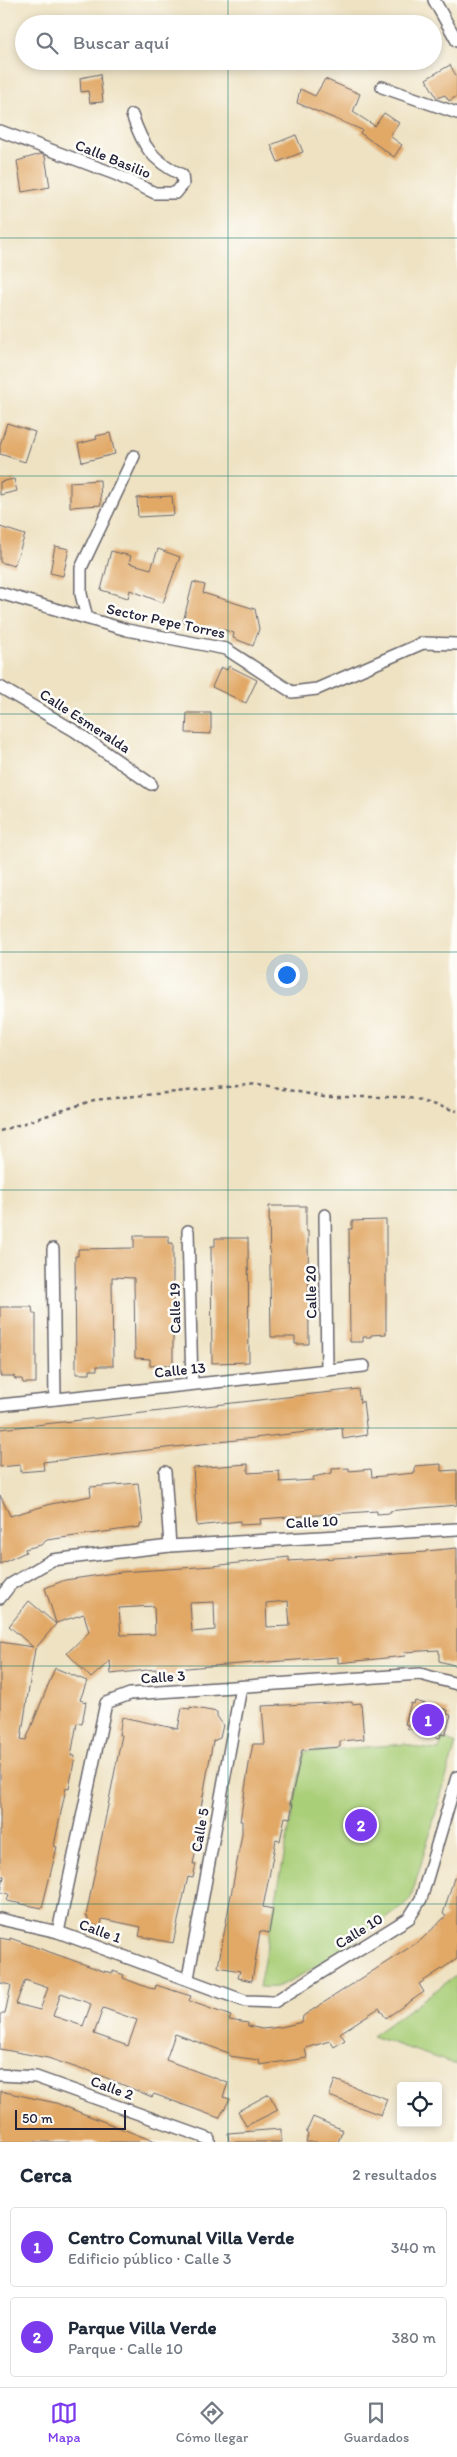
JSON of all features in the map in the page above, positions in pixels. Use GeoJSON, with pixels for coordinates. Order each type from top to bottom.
{"type":"FeatureCollection","features":[{"type":"Feature","properties":{"kind":"street"},"geometry":{"type":"LineString","coordinates":[[434,0],[457,41]]}},
{"type":"Feature","properties":{"kind":"street"},"geometry":{"type":"LineString","coordinates":[[382,87],[457,113]]}},
{"type":"Feature","properties":{"kind":"street","name":"Calle Basilio"},"geometry":{"type":"LineString","coordinates":[[0,131],[115,174],[155,193],[176,193],[183,184],[182,175],[167,168],[152,156],[140,139],[132,115]]}},
{"type":"Feature","properties":{"kind":"street"},"geometry":{"type":"LineString","coordinates":[[87,618],[82,594],[81,568],[104,521],[117,488],[134,456]]}},
{"type":"Feature","properties":{"kind":"street","name":"Sector Pepe Torres"},"geometry":{"type":"LineString","coordinates":[[0,593],[128,630],[226,649],[292,692],[317,689],[422,643],[457,644]]}},
{"type":"Feature","properties":{"kind":"street","name":"Calle Esmeralda"},"geometry":{"type":"LineString","coordinates":[[0,687],[75,731],[151,784]]}},
{"type":"Feature","properties":{"kind":"street","name":"Calle 20"},"geometry":{"type":"LineString","coordinates":[[325,1215],[327,1370]]}},
{"type":"Feature","properties":{"kind":"street","name":"Calle 19"},"geometry":{"type":"LineString","coordinates":[[188,1231],[192,1384]]}},
{"type":"Feature","properties":{"kind":"street"},"geometry":{"type":"LineString","coordinates":[[52,1250],[55,1399]]}},
{"type":"Feature","properties":{"kind":"street","name":"Calle 13"},"geometry":{"type":"LineString","coordinates":[[0,1404],[364,1366]]}},
{"type":"Feature","properties":{"kind":"street"},"geometry":{"type":"LineString","coordinates":[[0,1598],[11,1584],[52,1560],[170,1546],[165,1472]]}},
{"type":"Feature","properties":{"kind":"street","name":"Calle 10"},"geometry":{"type":"LineString","coordinates":[[170,1546],[457,1529]]}},
{"type":"Feature","properties":{"kind":"street","name":"Calle 3"},"geometry":{"type":"LineString","coordinates":[[58,1932],[106,1703],[130,1694],[420,1674],[457,1684]]}},
{"type":"Feature","properties":{"kind":"street","name":"Calle 5"},"geometry":{"type":"LineString","coordinates":[[188,1978],[241,1687]]}},
{"type":"Feature","properties":{"kind":"street","name":"Calle 10"},"geometry":{"type":"LineString","coordinates":[[188,1978],[245,2000],[274,2002],[409,1918],[421,1899],[457,1777]]}},
{"type":"Feature","properties":{"kind":"street","name":"Calle 1"},"geometry":{"type":"LineString","coordinates":[[0,1919],[58,1932],[188,1978]]}},
{"type":"Feature","properties":{"kind":"street","name":"Calle 2"},"geometry":{"type":"LineString","coordinates":[[0,2075],[36,2077],[209,2139],[209,2142]]}},
{"type":"Feature","properties":{"kind":"path"},"geometry":{"type":"LineString","coordinates":[[0,1131],[94,1100],[258,1084],[324,1097],[406,1097],[457,1111]]}},
{"type":"Feature","properties":{"kind":"green space"},"geometry":{"type":"Polygon","coordinates":[[[442,1738],[456,1744],[411,1898],[367,1933],[304,1974],[275,1987],[259,1987],[304,1752],[405,1744],[419,1748],[439,1750],[442,1738]]]}},
{"type":"Feature","properties":{"kind":"green space"},"geometry":{"type":"Polygon","coordinates":[[[457,1975],[457,2065],[372,2036],[457,1975]]]}},
{"type":"Feature","properties":{"kind":"building"},"geometry":{"type":"Polygon","coordinates":[[[450,65],[457,77],[457,96],[449,101],[445,95],[437,98],[426,79],[450,65]]]}},
{"type":"Feature","properties":{"kind":"building"},"geometry":{"type":"Polygon","coordinates":[[[100,74],[103,102],[90,103],[88,91],[81,92],[80,78],[100,74]]]}},
{"type":"Feature","properties":{"kind":"building"},"geometry":{"type":"Polygon","coordinates":[[[325,79],[360,94],[353,112],[375,126],[384,113],[399,123],[390,136],[402,145],[394,157],[360,133],[362,130],[297,103],[300,89],[315,96],[325,79]]]}},
{"type":"Feature","properties":{"kind":"building"},"geometry":{"type":"Polygon","coordinates":[[[296,135],[303,152],[278,162],[271,145],[296,135]]]}},
{"type":"Feature","properties":{"kind":"building"},"geometry":{"type":"Polygon","coordinates":[[[41,154],[45,156],[50,187],[22,192],[17,161],[41,154]]]}},
{"type":"Feature","properties":{"kind":"building"},"geometry":{"type":"Polygon","coordinates":[[[7,423],[35,432],[25,462],[0,454],[0,445],[7,423]]]}},
{"type":"Feature","properties":{"kind":"building"},"geometry":{"type":"Polygon","coordinates":[[[110,433],[115,454],[82,462],[78,444],[97,439],[96,436],[110,433]]]}},
{"type":"Feature","properties":{"kind":"building"},"geometry":{"type":"Polygon","coordinates":[[[14,479],[17,491],[0,495],[0,482],[14,479]]]}},
{"type":"Feature","properties":{"kind":"building"},"geometry":{"type":"Polygon","coordinates":[[[100,480],[101,505],[70,507],[70,482],[100,480]]]}},
{"type":"Feature","properties":{"kind":"building"},"geometry":{"type":"Polygon","coordinates":[[[172,496],[174,515],[138,517],[137,498],[172,496]]]}},
{"type":"Feature","properties":{"kind":"building"},"geometry":{"type":"Polygon","coordinates":[[[0,527],[25,535],[14,566],[0,562],[0,527]]]}},
{"type":"Feature","properties":{"kind":"building"},"geometry":{"type":"Polygon","coordinates":[[[55,546],[69,549],[63,576],[50,573],[55,546]]]}},
{"type":"Feature","properties":{"kind":"building"},"geometry":{"type":"Polygon","coordinates":[[[158,549],[180,557],[163,603],[130,590],[128,598],[101,590],[111,551],[131,556],[129,563],[151,569],[158,549]]]}},
{"type":"Feature","properties":{"kind":"building"},"geometry":{"type":"Polygon","coordinates":[[[193,582],[205,585],[203,593],[255,609],[259,629],[253,646],[233,638],[234,633],[208,625],[208,628],[183,622],[193,582]]]}},
{"type":"Feature","properties":{"kind":"building"},"geometry":{"type":"Polygon","coordinates":[[[229,666],[257,680],[246,703],[212,687],[221,667],[227,670],[229,666]]]}},
{"type":"Feature","properties":{"kind":"building"},"geometry":{"type":"Polygon","coordinates":[[[187,713],[211,713],[211,734],[186,733],[187,713]]]}},
{"type":"Feature","properties":{"kind":"building"},"geometry":{"type":"Polygon","coordinates":[[[269,1206],[306,1206],[309,1344],[295,1344],[295,1337],[271,1337],[269,1206]]]}},
{"type":"Feature","properties":{"kind":"building"},"geometry":{"type":"Polygon","coordinates":[[[386,1220],[386,1334],[363,1337],[363,1342],[350,1342],[349,1229],[352,1229],[352,1221],[386,1220]]]}},
{"type":"Feature","properties":{"kind":"building"},"geometry":{"type":"Polygon","coordinates":[[[134,1236],[169,1236],[169,1243],[173,1243],[173,1365],[150,1366],[150,1359],[135,1358],[134,1278],[112,1277],[113,1366],[97,1366],[97,1370],[90,1370],[90,1374],[76,1374],[75,1256],[78,1256],[78,1249],[134,1248],[134,1236]]]}},
{"type":"Feature","properties":{"kind":"building"},"geometry":{"type":"Polygon","coordinates":[[[215,1238],[248,1238],[249,1362],[212,1363],[211,1246],[215,1246],[215,1238]]]}},
{"type":"Feature","properties":{"kind":"building"},"geometry":{"type":"Polygon","coordinates":[[[0,1307],[32,1307],[33,1314],[36,1314],[36,1383],[23,1383],[22,1379],[15,1379],[14,1376],[0,1376],[0,1307]]]}},
{"type":"Feature","properties":{"kind":"building"},"geometry":{"type":"Polygon","coordinates":[[[358,1389],[360,1403],[363,1401],[367,1435],[343,1439],[342,1428],[43,1462],[44,1470],[20,1472],[20,1465],[0,1467],[0,1429],[358,1389]]]}},
{"type":"Feature","properties":{"kind":"building"},"geometry":{"type":"Polygon","coordinates":[[[248,1464],[248,1473],[279,1471],[280,1482],[314,1480],[313,1477],[332,1473],[332,1469],[349,1468],[349,1471],[371,1469],[372,1477],[415,1473],[415,1466],[441,1464],[441,1471],[457,1470],[457,1505],[398,1510],[377,1514],[377,1511],[260,1519],[261,1524],[240,1525],[240,1521],[197,1526],[193,1468],[248,1464]]]}},
{"type":"Feature","properties":{"kind":"building"},"geometry":{"type":"Polygon","coordinates":[[[138,1483],[143,1524],[140,1524],[140,1527],[47,1540],[41,1545],[25,1549],[26,1552],[0,1564],[0,1495],[10,1516],[51,1504],[91,1496],[90,1487],[138,1483]]]}},
{"type":"Feature","properties":{"kind":"building"},"geometry":{"type":"Polygon","coordinates":[[[457,1548],[457,1666],[439,1661],[439,1650],[404,1652],[405,1656],[338,1663],[338,1657],[177,1669],[178,1676],[157,1677],[156,1669],[111,1674],[110,1661],[91,1678],[67,1653],[89,1632],[84,1614],[56,1623],[45,1588],[65,1580],[121,1572],[213,1566],[289,1557],[289,1561],[457,1548]],[[288,1601],[266,1603],[267,1627],[290,1626],[288,1601]],[[214,1602],[190,1603],[192,1632],[215,1630],[214,1602]],[[154,1606],[119,1608],[121,1635],[155,1634],[154,1606]]]}},
{"type":"Feature","properties":{"kind":"building"},"geometry":{"type":"Polygon","coordinates":[[[29,1601],[56,1624],[35,1649],[21,1739],[26,1740],[55,1668],[87,1681],[80,1700],[86,1702],[82,1724],[77,1723],[71,1756],[75,1756],[69,1789],[66,1788],[54,1846],[57,1847],[42,1908],[7,1901],[9,1894],[1,1892],[4,1876],[0,1876],[0,1642],[33,1647],[9,1626],[29,1601]]]}},
{"type":"Feature","properties":{"kind":"building"},"geometry":{"type":"Polygon","coordinates":[[[415,1701],[448,1710],[447,1714],[451,1715],[445,1735],[441,1734],[440,1738],[407,1728],[408,1725],[405,1724],[411,1703],[414,1704],[415,1701]]]}},
{"type":"Feature","properties":{"kind":"building"},"geometry":{"type":"Polygon","coordinates":[[[352,1702],[352,1704],[361,1703],[364,1739],[340,1741],[340,1747],[302,1750],[290,1804],[293,1804],[290,1818],[285,1817],[280,1841],[276,1840],[263,1907],[273,1909],[269,1933],[260,1931],[252,1981],[238,1978],[240,1971],[218,1967],[242,1834],[242,1821],[240,1821],[253,1744],[265,1744],[262,1706],[352,1702]]]}},
{"type":"Feature","properties":{"kind":"building"},"geometry":{"type":"Polygon","coordinates":[[[190,1707],[217,1712],[217,1716],[223,1725],[220,1738],[213,1741],[196,1835],[199,1835],[193,1864],[196,1864],[193,1878],[188,1877],[173,1943],[139,1936],[141,1927],[132,1925],[102,1919],[101,1927],[87,1924],[88,1917],[86,1916],[122,1735],[119,1735],[122,1717],[178,1729],[182,1708],[190,1709],[190,1707]]]}},
{"type":"Feature","properties":{"kind":"building"},"geometry":{"type":"Polygon","coordinates":[[[454,1878],[457,1878],[457,1959],[419,1984],[424,1992],[386,2018],[379,2008],[340,2033],[345,2040],[334,2047],[330,2041],[305,2048],[307,2058],[260,2065],[259,2060],[229,2056],[229,2053],[175,2034],[166,2060],[228,2083],[223,2097],[230,2099],[219,2118],[154,2094],[152,2097],[85,2069],[83,2070],[48,2058],[0,2049],[0,2014],[5,2014],[11,1985],[0,1983],[0,1938],[10,1940],[10,1938],[103,1971],[113,1973],[113,1971],[124,1975],[123,1978],[149,1988],[155,1989],[156,1985],[191,1996],[189,2001],[231,2016],[229,2020],[248,2023],[248,2026],[262,2029],[302,2022],[303,2016],[421,1940],[446,1916],[443,1914],[454,1878]],[[25,1980],[16,2004],[40,2010],[48,1988],[25,1980]],[[61,1993],[53,2016],[83,2026],[91,2004],[61,1993]],[[103,2008],[94,2034],[128,2046],[137,2020],[103,2008]]]}},
{"type":"Feature","properties":{"kind":"building"},"geometry":{"type":"Polygon","coordinates":[[[335,2080],[387,2099],[381,2115],[329,2096],[335,2080]]]}},
{"type":"Feature","properties":{"kind":"building"},"geometry":{"type":"Polygon","coordinates":[[[0,2091],[56,2103],[156,2142],[0,2142],[0,2091]]]}},
{"type":"Feature","properties":{"kind":"building"},"geometry":{"type":"Polygon","coordinates":[[[269,2094],[278,2110],[246,2126],[238,2111],[269,2094]]]}},
{"type":"Feature","properties":{"kind":"building"},"geometry":{"type":"Polygon","coordinates":[[[313,2117],[343,2130],[338,2142],[306,2142],[308,2134],[306,2133],[313,2117]]]}},
{"type":"Feature","properties":{"kind":"building"},"geometry":{"type":"Polygon","coordinates":[[[281,2129],[281,2142],[229,2142],[228,2133],[281,2129]]]}},
{"type":"Feature","properties":{"kind":"place","name":"Centro Comunal Villa Verde"},"geometry":{"type":"Point","coordinates":[428,1720]}},
{"type":"Feature","properties":{"kind":"place","name":"Parque Villa Verde"},"geometry":{"type":"Point","coordinates":[361,1825]}}]}
